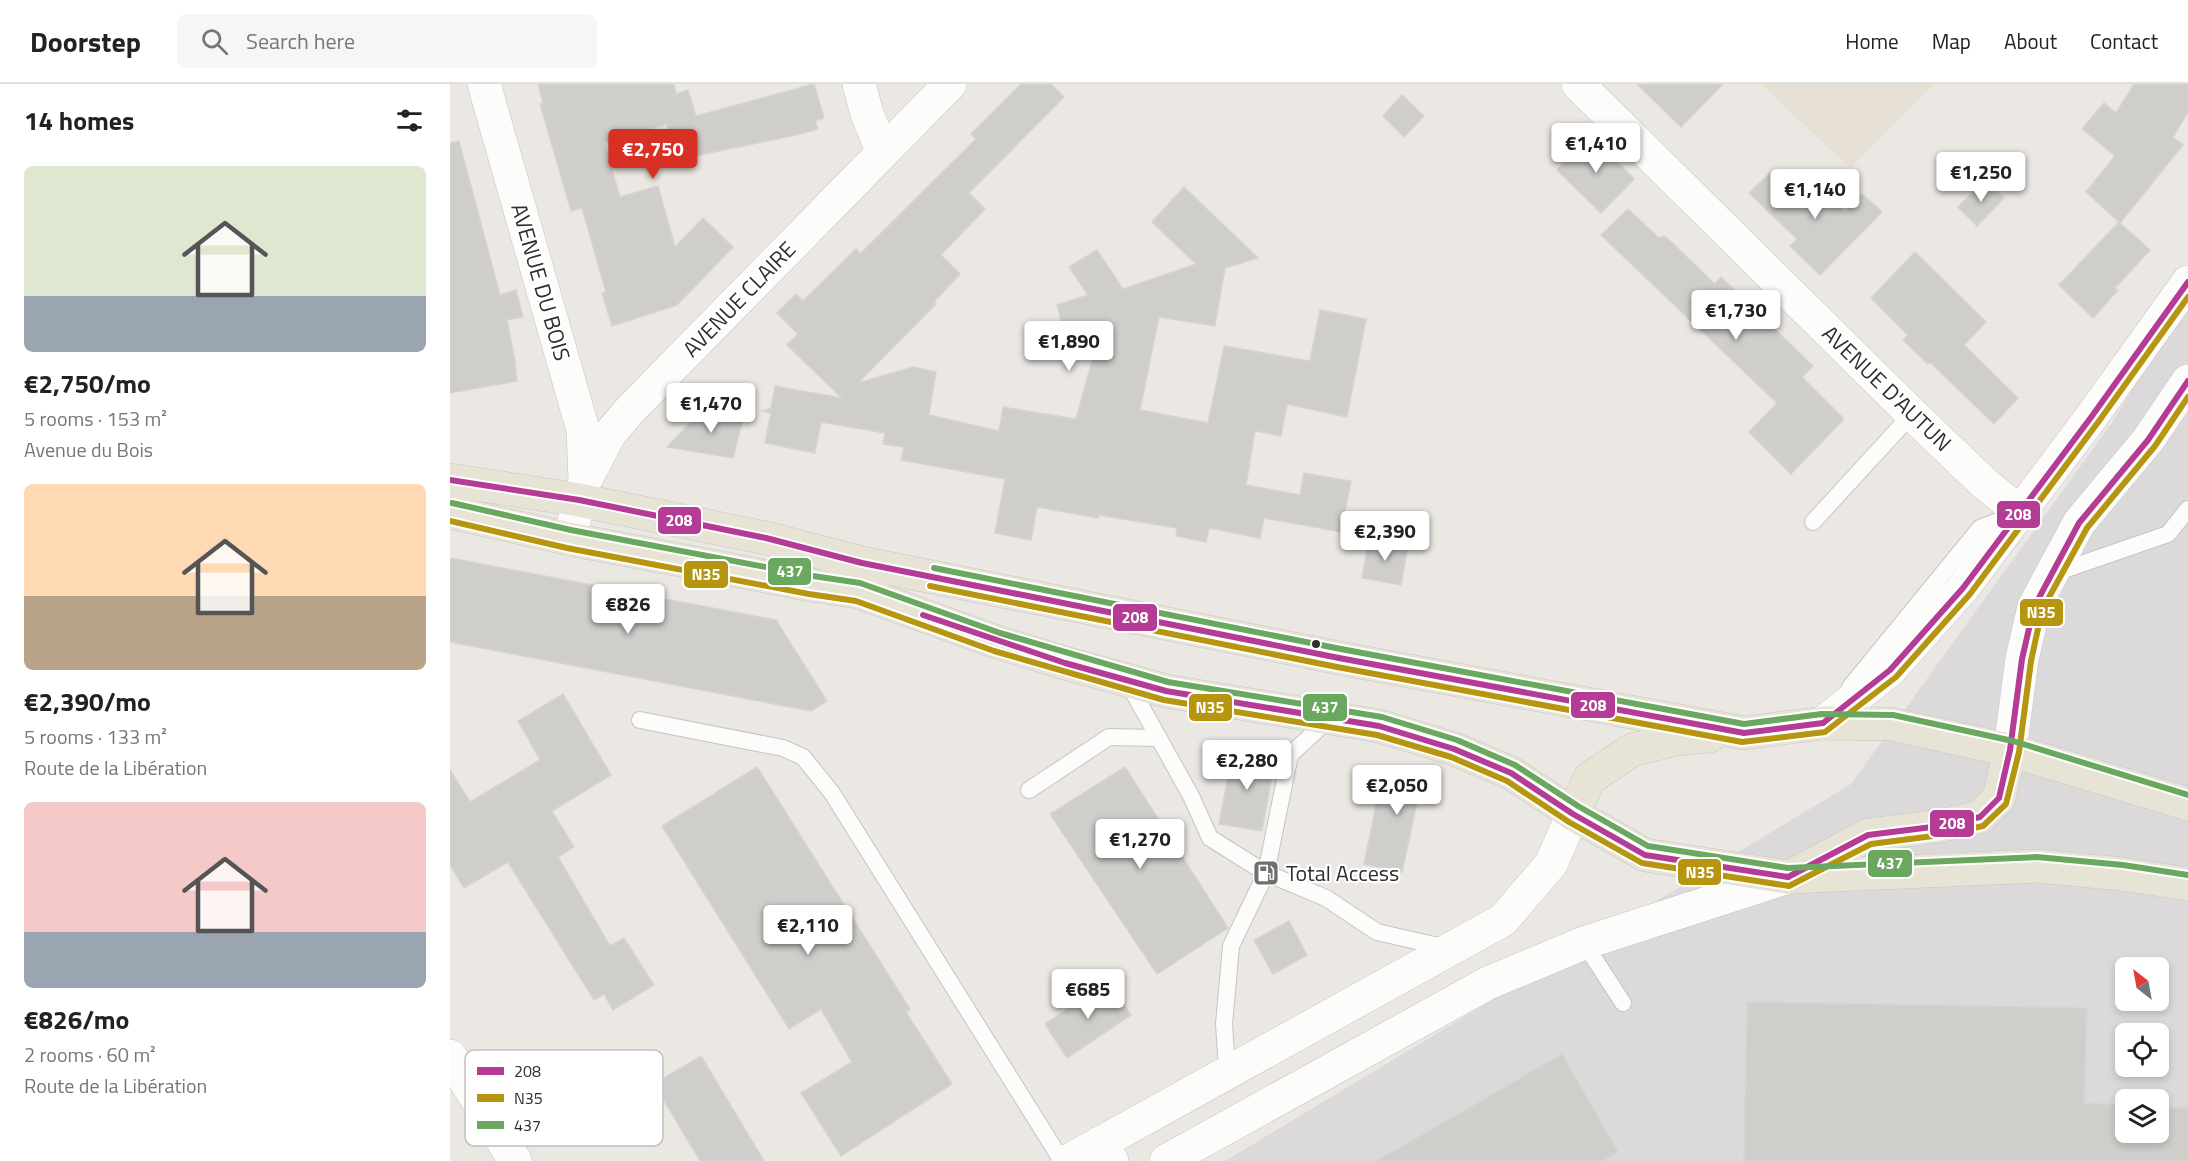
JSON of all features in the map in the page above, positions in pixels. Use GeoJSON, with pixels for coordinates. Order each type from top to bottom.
{"type":"FeatureCollection","features":[{"type":"Feature","properties":{"kind":"main road","name":"AVENUE DU BOIS"},"geometry":{"type":"LineString","coordinates":[[484,84],[583,430],[582,490]]}},
{"type":"Feature","properties":{"kind":"main road"},"geometry":{"type":"LineString","coordinates":[[859,84],[867,114],[883,152]]}},
{"type":"Feature","properties":{"kind":"main road","name":"AVENUE CLAIRE"},"geometry":{"type":"LineString","coordinates":[[569,539],[582,490],[609,435],[630,410],[950,84]]}},
{"type":"Feature","properties":{"kind":"main road","name":"AVENUE D'AUTUN"},"geometry":{"type":"LineString","coordinates":[[1578,84],[1912,414],[1984,483],[2020,512]]}},
{"type":"Feature","properties":{"kind":"main road"},"geometry":{"type":"LineString","coordinates":[[1823,723],[1890,670],[1963,588],[2188,282]]}},
{"type":"Feature","properties":{"kind":"main road"},"geometry":{"type":"LineString","coordinates":[[1166,1161],[1488,983],[1584,943],[1788,878],[1868,835],[1940,826],[1980,817],[1999,798],[2010,750],[2024,648],[2034,607],[2079,523],[2148,440],[2188,381]]}},
{"type":"Feature","properties":{"kind":"main road"},"geometry":{"type":"LineString","coordinates":[[450,480],[582,490],[874,566],[1350,660],[1744,734]]}},
{"type":"Feature","properties":{"kind":"main road"},"geometry":{"type":"LineString","coordinates":[[450,512],[569,539],[858,592],[1009,645],[1166,691],[1379,726],[1454,749],[1511,773],[1573,814],[1645,855],[1788,878],[2037,866],[2122,874],[2188,884]]}},
{"type":"Feature","properties":{"kind":"main road"},"geometry":{"type":"LineString","coordinates":[[1068,1161],[1106,1152],[1227,1071],[1503,920],[1551,864],[1590,778],[1632,750],[1677,739],[1744,734],[1823,723],[1891,724],[2010,750],[2188,804]]}},
{"type":"Feature","properties":{"kind":"main road"},"geometry":{"type":"LineString","coordinates":[[450,1056],[465,1080]]}},
{"type":"Feature","properties":{"kind":"main road"},"geometry":{"type":"LineString","coordinates":[[506,1146],[515,1161]]}},
{"type":"Feature","properties":{"kind":"lane"},"geometry":{"type":"LineString","coordinates":[[1813,522],[1912,414]]}},
{"type":"Feature","properties":{"kind":"lane"},"geometry":{"type":"LineString","coordinates":[[2051,574],[2168,534],[2188,509]]}},
{"type":"Feature","properties":{"kind":"lane"},"geometry":{"type":"LineString","coordinates":[[1126,680],[1191,796],[1210,838],[1266,873],[1326,898],[1377,932],[1451,949]]}},
{"type":"Feature","properties":{"kind":"lane"},"geometry":{"type":"LineString","coordinates":[[1227,1071],[1224,1024],[1231,946],[1266,873],[1290,755],[1330,718]]}},
{"type":"Feature","properties":{"kind":"lane"},"geometry":{"type":"LineString","coordinates":[[640,720],[783,748],[803,757],[832,793],[1062,1161]]}},
{"type":"Feature","properties":{"kind":"lane"},"geometry":{"type":"LineString","coordinates":[[1029,790],[1110,737],[1159,738]]}},
{"type":"Feature","properties":{"kind":"lane"},"geometry":{"type":"LineString","coordinates":[[1584,943],[1623,1003]]}},
{"type":"Feature","properties":{"kind":"shaded area"},"geometry":{"type":"Polygon","coordinates":[[[1761,84],[1934,84],[1850,168],[1761,84]]]}},
{"type":"Feature","properties":{"kind":"shaded area"},"geometry":{"type":"Polygon","coordinates":[[[2188,295],[2188,1161],[1225,1161],[1851,784],[2113,421],[2188,295]]]}},
{"type":"Feature","properties":{"kind":"building"},"geometry":{"type":"Polygon","coordinates":[[[538,84],[674,84],[676,94],[688,90],[696,116],[814,84],[824,118],[815,121],[818,129],[675,160],[667,124],[604,142],[620,197],[658,186],[675,247],[703,218],[733,247],[677,305],[612,326],[602,293],[606,292],[582,208],[571,211],[540,104],[543,103],[538,84]]]}},
{"type":"Feature","properties":{"kind":"building"},"geometry":{"type":"Polygon","coordinates":[[[1021,84],[1051,84],[1064,97],[969,193],[985,209],[941,255],[960,274],[934,302],[936,304],[858,383],[913,367],[936,372],[929,415],[999,431],[1003,407],[1076,419],[1098,339],[1067,344],[1057,305],[1088,295],[1069,267],[1097,250],[1123,289],[1196,264],[1152,222],[1184,187],[1258,258],[1225,268],[1215,326],[1159,317],[1140,410],[1208,423],[1224,346],[1310,361],[1320,310],[1366,319],[1347,417],[1287,404],[1281,436],[1255,431],[1246,485],[1300,495],[1304,473],[1351,481],[1341,532],[1264,518],[1260,538],[1209,528],[1206,542],[1176,536],[1177,528],[1098,515],[1098,518],[1037,507],[1031,540],[995,533],[1005,479],[901,460],[904,447],[883,444],[885,433],[821,422],[815,453],[765,443],[771,413],[762,411],[771,408],[775,386],[842,398],[787,345],[798,334],[777,313],[796,294],[803,301],[856,249],[860,254],[976,139],[971,134],[1021,84]]]}},
{"type":"Feature","properties":{"kind":"building"},"geometry":{"type":"Polygon","coordinates":[[[1637,84],[1723,84],[1681,127],[1637,84]]]}},
{"type":"Feature","properties":{"kind":"building"},"geometry":{"type":"Polygon","coordinates":[[[2134,84],[2188,84],[2188,112],[2173,137],[2183,145],[2120,223],[2150,250],[2115,288],[2118,290],[2093,318],[2059,285],[2119,222],[2086,192],[2115,156],[2082,129],[2104,103],[2116,113],[2134,84]]]}},
{"type":"Feature","properties":{"kind":"building"},"geometry":{"type":"Polygon","coordinates":[[[1402,95],[1424,116],[1404,137],[1383,116],[1402,95]]]}},
{"type":"Feature","properties":{"kind":"building"},"geometry":{"type":"Polygon","coordinates":[[[1591,136],[1634,179],[1601,213],[1557,170],[1591,136]]]}},
{"type":"Feature","properties":{"kind":"building"},"geometry":{"type":"Polygon","coordinates":[[[459,141],[500,295],[516,290],[523,317],[507,320],[517,381],[450,393],[450,143],[459,141]]]}},
{"type":"Feature","properties":{"kind":"building"},"geometry":{"type":"Polygon","coordinates":[[[1772,171],[1800,199],[1816,183],[1845,212],[1862,194],[1882,212],[1820,275],[1790,246],[1797,239],[1749,193],[1772,171]]]}},
{"type":"Feature","properties":{"kind":"building"},"geometry":{"type":"Polygon","coordinates":[[[1985,180],[2004,198],[1977,226],[1958,207],[1985,180]]]}},
{"type":"Feature","properties":{"kind":"building"},"geometry":{"type":"Polygon","coordinates":[[[1628,209],[1659,238],[1665,236],[1715,284],[1721,277],[1813,366],[1802,377],[1844,419],[1791,474],[1749,432],[1777,403],[1601,235],[1628,209]]]}},
{"type":"Feature","properties":{"kind":"building"},"geometry":{"type":"Polygon","coordinates":[[[1915,252],[1986,322],[1964,345],[2018,398],[1994,424],[1930,362],[1928,364],[1903,340],[1908,335],[1871,298],[1915,252]]]}},
{"type":"Feature","properties":{"kind":"building"},"geometry":{"type":"Polygon","coordinates":[[[706,406],[743,418],[733,458],[667,447],[706,406]]]}},
{"type":"Feature","properties":{"kind":"building"},"geometry":{"type":"Polygon","coordinates":[[[1369,539],[1408,546],[1401,585],[1362,578],[1369,539]]]}},
{"type":"Feature","properties":{"kind":"building"},"geometry":{"type":"Polygon","coordinates":[[[450,558],[776,620],[827,701],[811,711],[450,642],[450,558]]]}},
{"type":"Feature","properties":{"kind":"building"},"geometry":{"type":"Polygon","coordinates":[[[563,694],[611,775],[552,811],[574,847],[558,857],[610,946],[624,938],[654,985],[613,1010],[604,994],[594,1000],[508,862],[464,888],[450,865],[450,770],[470,802],[540,760],[518,721],[563,694]]]}},
{"type":"Feature","properties":{"kind":"building"},"geometry":{"type":"Polygon","coordinates":[[[1233,750],[1275,759],[1262,831],[1219,824],[1233,750]]]}},
{"type":"Feature","properties":{"kind":"building"},"geometry":{"type":"Polygon","coordinates":[[[757,767],[910,1009],[906,1012],[952,1084],[841,1156],[801,1093],[852,1062],[821,1009],[789,1029],[662,826],[757,767]]]}},
{"type":"Feature","properties":{"kind":"building"},"geometry":{"type":"Polygon","coordinates":[[[1125,767],[1228,928],[1157,974],[1050,814],[1125,767]]]}},
{"type":"Feature","properties":{"kind":"building"},"geometry":{"type":"Polygon","coordinates":[[[1384,767],[1439,777],[1433,805],[1417,802],[1402,872],[1364,864],[1384,767]]]}},
{"type":"Feature","properties":{"kind":"building"},"geometry":{"type":"Polygon","coordinates":[[[1289,921],[1307,955],[1273,974],[1254,940],[1289,921]]]}},
{"type":"Feature","properties":{"kind":"building"},"geometry":{"type":"Polygon","coordinates":[[[1109,982],[1131,1015],[1067,1058],[1045,1024],[1109,982]]]}},
{"type":"Feature","properties":{"kind":"building"},"geometry":{"type":"Polygon","coordinates":[[[1747,1002],[2087,1008],[2084,1103],[2115,1104],[2115,1143],[2169,1143],[2169,1107],[2188,1108],[2188,1161],[1744,1161],[1747,1002]]]}},
{"type":"Feature","properties":{"kind":"building"},"geometry":{"type":"Polygon","coordinates":[[[1562,1054],[1618,1152],[1602,1161],[1377,1161],[1562,1054]]]}},
{"type":"Feature","properties":{"kind":"building"},"geometry":{"type":"Polygon","coordinates":[[[701,1056],[764,1161],[700,1161],[663,1099],[663,1079],[701,1056]]]}},
{"type":"Feature","properties":{"kind":"transit line","name":"208"},"geometry":{"type":"LineString","coordinates":[[1823,723],[1890,670],[1963,588],[2092,416],[2188,282]]}},
{"type":"Feature","properties":{"kind":"transit line","name":"N35"},"geometry":{"type":"LineString","coordinates":[[930,586],[1337,667],[1742,742],[1825,732],[1896,677],[1970,594],[2188,297]]}},
{"type":"Feature","properties":{"kind":"transit line","name":"208"},"geometry":{"type":"LineString","coordinates":[[1788,877],[1868,835],[1940,826],[1980,817],[1999,798],[2010,750],[2022,659],[2034,607],[2079,523],[2148,440],[2188,381]]}},
{"type":"Feature","properties":{"kind":"transit line","name":"N35"},"geometry":{"type":"LineString","coordinates":[[450,521],[567,548],[856,601],[994,651],[1164,700],[1377,735],[1451,757],[1507,781],[1569,822],[1642,863],[1789,886],[1871,844],[1941,835],[1983,826],[2006,804],[2019,752],[2031,661],[2042,610],[2087,528],[2155,446],[2188,397]]}},
{"type":"Feature","properties":{"kind":"transit line","name":"208"},"geometry":{"type":"LineString","coordinates":[[450,480],[579,500],[766,538],[862,563],[1339,658],[1744,733],[1823,723]]}},
{"type":"Feature","properties":{"kind":"transit line","name":"437"},"geometry":{"type":"LineString","coordinates":[[452,503],[571,530],[860,583],[1000,633],[1168,682],[1382,717],[1457,740],[1515,765],[1578,806],[1648,846],[1788,868],[2037,857],[2123,865],[2188,875]]}},
{"type":"Feature","properties":{"kind":"transit line","name":"437"},"geometry":{"type":"LineString","coordinates":[[934,568],[1341,649],[1744,724],[1822,714],[1893,715],[2013,741],[2188,795]]}},
{"type":"Feature","properties":{"kind":"transit line","name":"208"},"geometry":{"type":"LineString","coordinates":[[923,615],[1065,663],[1166,691],[1379,726],[1454,749],[1511,773],[1573,814],[1645,855],[1788,877]]}},
{"type":"Feature","properties":{"kind":"place","name":"Total Access"},"geometry":{"type":"Point","coordinates":[1266,873]}}]}
